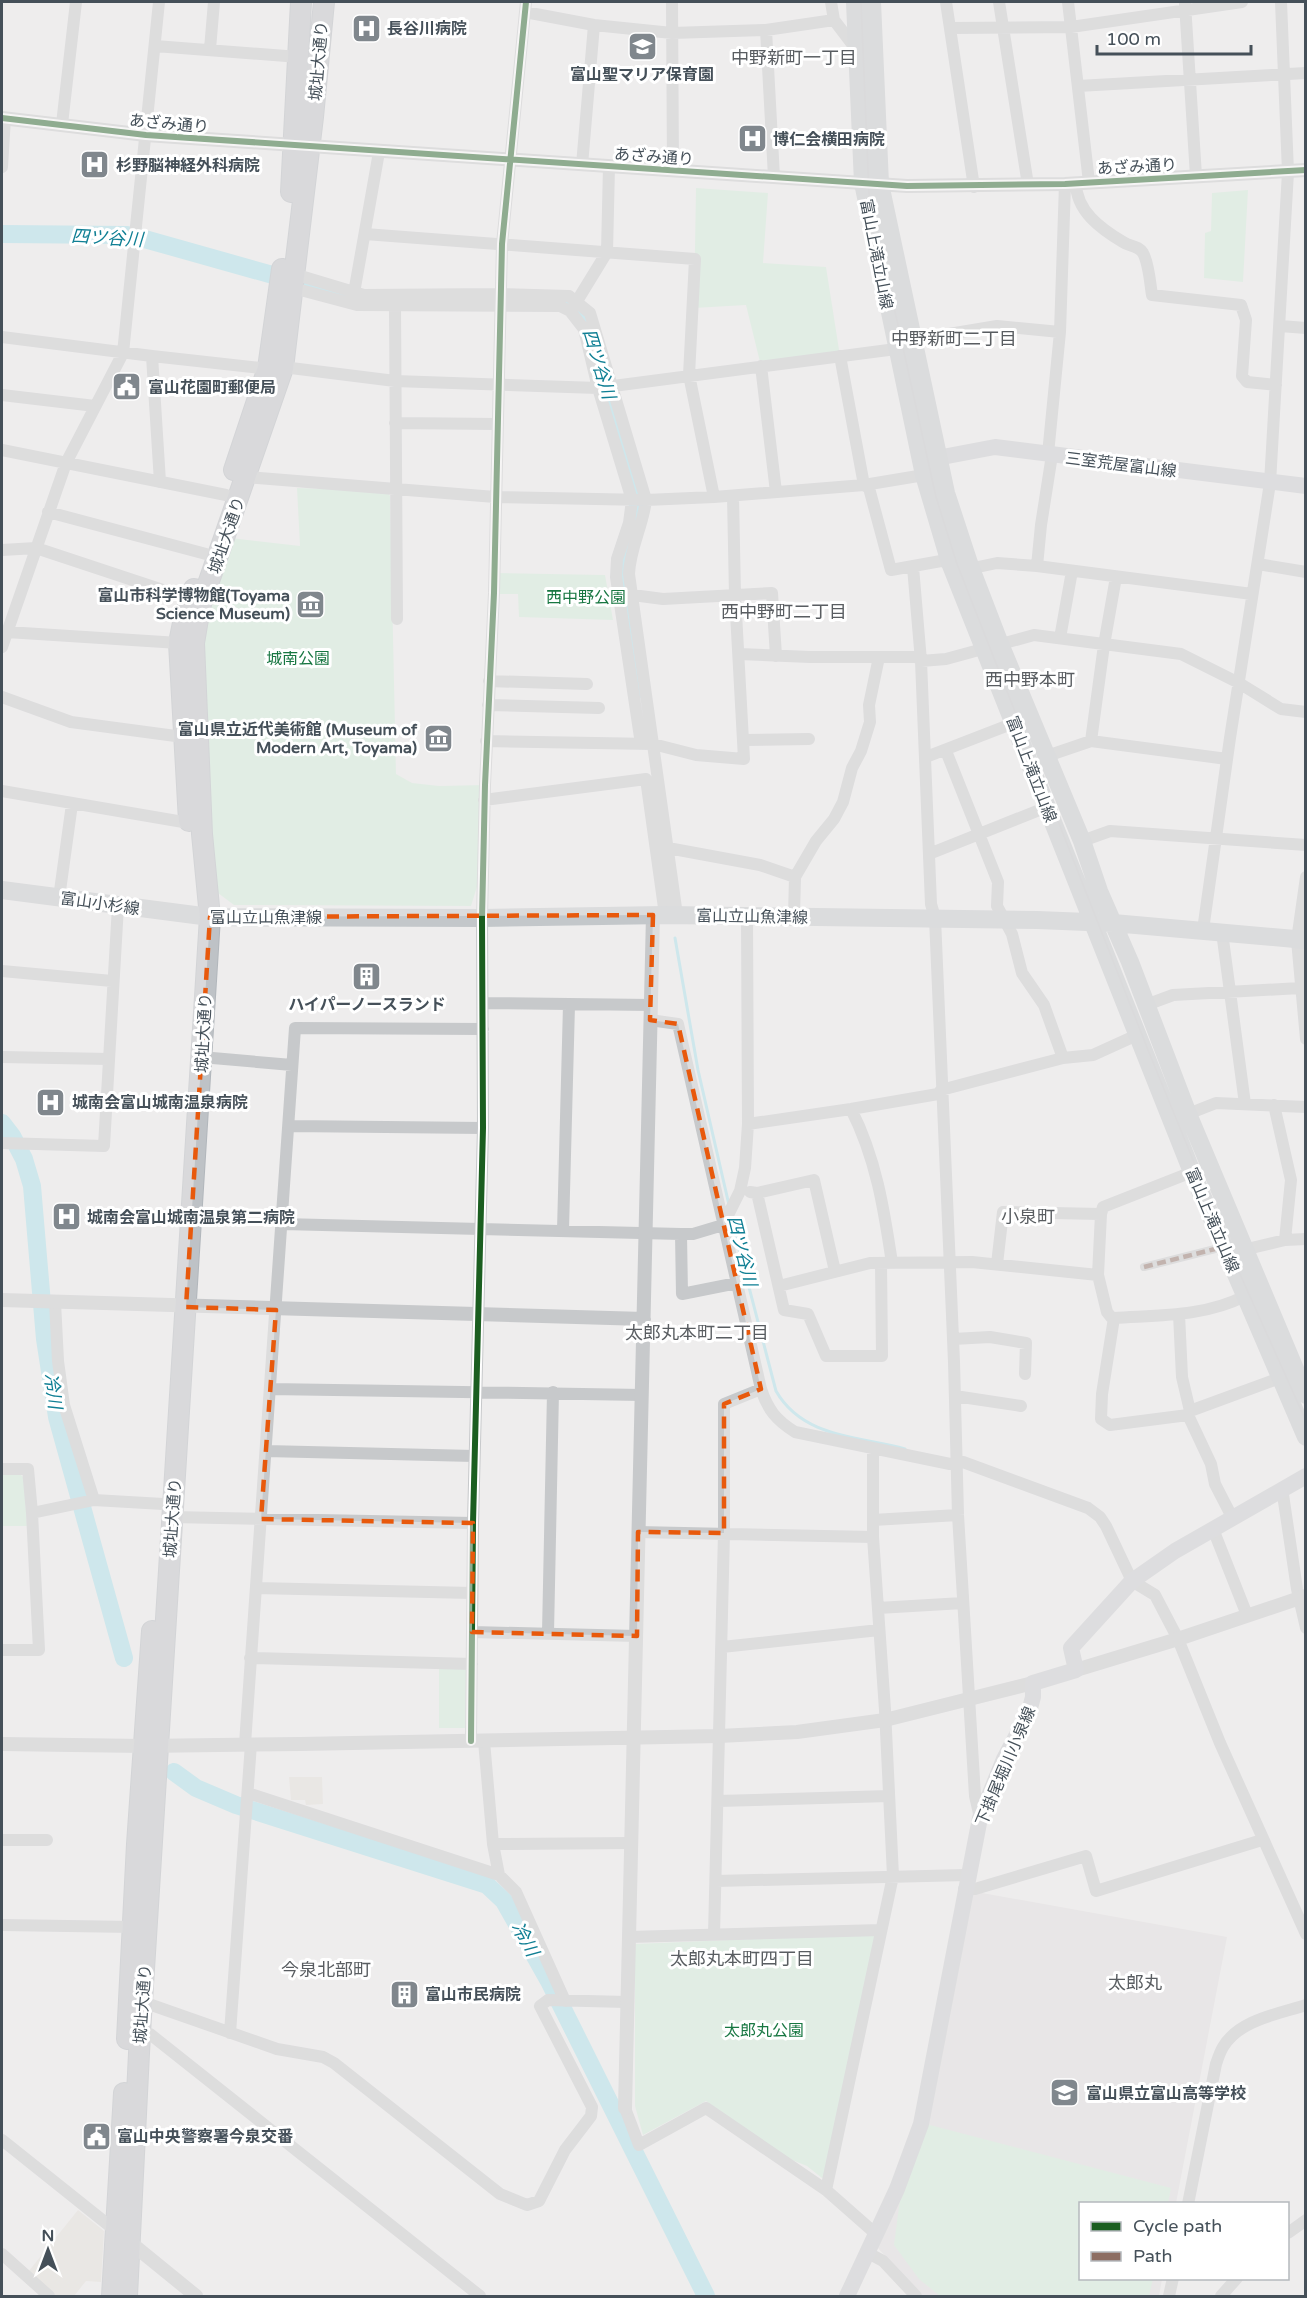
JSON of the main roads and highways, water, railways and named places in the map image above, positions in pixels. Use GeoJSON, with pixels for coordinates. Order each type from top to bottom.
{"type":"FeatureCollection","features":[{"type":"Feature","properties":{"kind":"highway","name":"城址大通り"},"geometry":{"type":"LineString","coordinates":[[301,2],[299,57],[301,146]]}},
{"type":"Feature","properties":{"kind":"highway","name":"城址大通り"},"geometry":{"type":"LineString","coordinates":[[180,1306],[201,1057],[204,917],[194,643],[200,607],[246,477],[275,368],[289,280],[289,219],[324,2]]}},
{"type":"Feature","properties":{"kind":"highway","name":"城址大通り"},"geometry":{"type":"LineString","coordinates":[[127,2296],[123,2237],[133,1927],[151,1746],[204,917],[189,823],[179,644],[190,599],[226,495],[275,368]]}},
{"type":"Feature","properties":{"kind":"highway","name":"城址大通り"},"geometry":{"type":"LineString","coordinates":[[112,2296],[123,2237],[143,2002],[151,1746]]}},
{"type":"Feature","properties":{"kind":"main road","name":"富山上滝立山線"},"geometry":{"type":"LineString","coordinates":[[855,2],[857,51],[871,184],[896,349],[924,475],[950,563],[1047,756],[1243,1250],[1305,1390]]}},
{"type":"Feature","properties":{"kind":"main road","name":"富山上滝立山線"},"geometry":{"type":"LineString","coordinates":[[872,2],[871,184],[913,340],[946,493],[970,566],[1014,723],[1192,1172],[1305,1437]]}},
{"type":"Feature","properties":{"kind":"main road","name":"三室荒屋富山線"},"geometry":{"type":"LineString","coordinates":[[937,458],[995,447],[1305,486]]}},
{"type":"Feature","properties":{"kind":"main road","name":"富山小杉線"},"geometry":{"type":"LineString","coordinates":[[2,890],[204,917]]}},
{"type":"Feature","properties":{"kind":"main road","name":"富山立山魚津線"},"geometry":{"type":"LineString","coordinates":[[204,917],[482,918],[665,915],[935,918],[1113,923],[1301,940]]}},
{"type":"Feature","properties":{"kind":"main road","name":"下掛尾堀川小泉線"},"geometry":{"type":"LineString","coordinates":[[847,2296],[897,2189],[921,2124],[980,1818],[1004,1759],[1029,1713],[1034,1697],[1033,1683],[1076,1670],[1071,1648],[1132,1581],[1175,1551],[1305,1476]]}},
{"type":"Feature","properties":{"kind":"waterway","name":"四ツ谷川"},"geometry":{"type":"LineString","coordinates":[[2,234],[127,235],[351,297]]}},
{"type":"Feature","properties":{"kind":"waterway","name":"四ツ谷川"},"geometry":{"type":"LineString","coordinates":[[543,301],[564,303],[578,310],[587,323],[593,343]]}},
{"type":"Feature","properties":{"kind":"waterway","name":"四ツ谷川"},"geometry":{"type":"LineString","coordinates":[[605,390],[638,503],[636,525],[623,559],[622,579],[640,689]]}},
{"type":"Feature","properties":{"kind":"waterway","name":"四ツ谷川"},"geometry":{"type":"LineString","coordinates":[[675,938],[698,1070],[729,1205]]}},
{"type":"Feature","properties":{"kind":"waterway","name":"冷川"},"geometry":{"type":"LineString","coordinates":[[2,1123],[24,1159],[32,1186],[45,1339],[57,1417],[124,1658]]}},
{"type":"Feature","properties":{"kind":"waterway","name":"四ツ谷川"},"geometry":{"type":"LineString","coordinates":[[731,1218],[776,1391],[787,1406],[816,1427],[905,1449]]}},
{"type":"Feature","properties":{"kind":"waterway","name":"冷川"},"geometry":{"type":"LineString","coordinates":[[174,1772],[196,1788],[236,1805],[487,1885],[504,1901],[549,1981],[706,2296]]}},
{"type":"Feature","properties":{"kind":"tram line"},"geometry":{"type":"LineString","coordinates":[[861,2],[869,194],[936,497],[957,564],[1148,1050],[1239,1272],[1306,1421]]}},
{"type":"Feature","properties":{"kind":"place","name":"長谷川病院"},"geometry":{"type":"Point","coordinates":[366,28]}},
{"type":"Feature","properties":{"kind":"place","name":"富山聖マリア保育園"},"geometry":{"type":"Point","coordinates":[642,46]}},
{"type":"Feature","properties":{"kind":"place","name":"博仁会横田病院"},"geometry":{"type":"Point","coordinates":[752,139]}},
{"type":"Feature","properties":{"kind":"place","name":"杉野脳神経外科病院"},"geometry":{"type":"Point","coordinates":[95,165]}},
{"type":"Feature","properties":{"kind":"place","name":"富山花園町郵便局"},"geometry":{"type":"Point","coordinates":[127,387]}},
{"type":"Feature","properties":{"kind":"place","name":"富山市科学博物館(Toyama Science Museum)"},"geometry":{"type":"Point","coordinates":[311,604]}},
{"type":"Feature","properties":{"kind":"place","name":"富山県立近代美術館 (Museum of Modern Art, Toyama)"},"geometry":{"type":"Point","coordinates":[438,738]}},
{"type":"Feature","properties":{"kind":"place","name":"ハイパーノースランド"},"geometry":{"type":"Point","coordinates":[367,976]}},
{"type":"Feature","properties":{"kind":"place","name":"城南会富山城南温泉病院"},"geometry":{"type":"Point","coordinates":[51,1102]}},
{"type":"Feature","properties":{"kind":"place","name":"城南会富山城南温泉第二病院"},"geometry":{"type":"Point","coordinates":[66,1217]}},
{"type":"Feature","properties":{"kind":"place","name":"富山市民病院"},"geometry":{"type":"Point","coordinates":[404,1994]}},
{"type":"Feature","properties":{"kind":"place","name":"富山県立富山高等学校"},"geometry":{"type":"Point","coordinates":[1065,2093]}},
{"type":"Feature","properties":{"kind":"place","name":"富山中央警察署今泉交番"},"geometry":{"type":"Point","coordinates":[96,2136]}},
{"type":"Feature","properties":{"kind":"district","name":"中野新町一丁目"},"geometry":{"type":"Point","coordinates":[794,58]}},
{"type":"Feature","properties":{"kind":"district","name":"中野新町二丁目"},"geometry":{"type":"Point","coordinates":[954,339]}},
{"type":"Feature","properties":{"kind":"district","name":"西中野町二丁目"},"geometry":{"type":"Point","coordinates":[784,612]}},
{"type":"Feature","properties":{"kind":"district","name":"西中野本町"},"geometry":{"type":"Point","coordinates":[1030,680]}},
{"type":"Feature","properties":{"kind":"district","name":"小泉町"},"geometry":{"type":"Point","coordinates":[1028,1217]}},
{"type":"Feature","properties":{"kind":"district","name":"太郎丸本町二丁目"},"geometry":{"type":"Point","coordinates":[697,1333]}},
{"type":"Feature","properties":{"kind":"district","name":"太郎丸本町四丁目"},"geometry":{"type":"Point","coordinates":[742,1959]}},
{"type":"Feature","properties":{"kind":"district","name":"今泉北部町"},"geometry":{"type":"Point","coordinates":[326,1970]}},
{"type":"Feature","properties":{"kind":"district","name":"太郎丸"},"geometry":{"type":"Point","coordinates":[1135,1983]}},
{"type":"Feature","properties":{"kind":"park label","name":"西中野公園"},"geometry":{"type":"Point","coordinates":[586,597]}},
{"type":"Feature","properties":{"kind":"park label","name":"城南公園"},"geometry":{"type":"Point","coordinates":[298,658]}},
{"type":"Feature","properties":{"kind":"park label","name":"太郎丸公園"},"geometry":{"type":"Point","coordinates":[764,2030]}}]}
